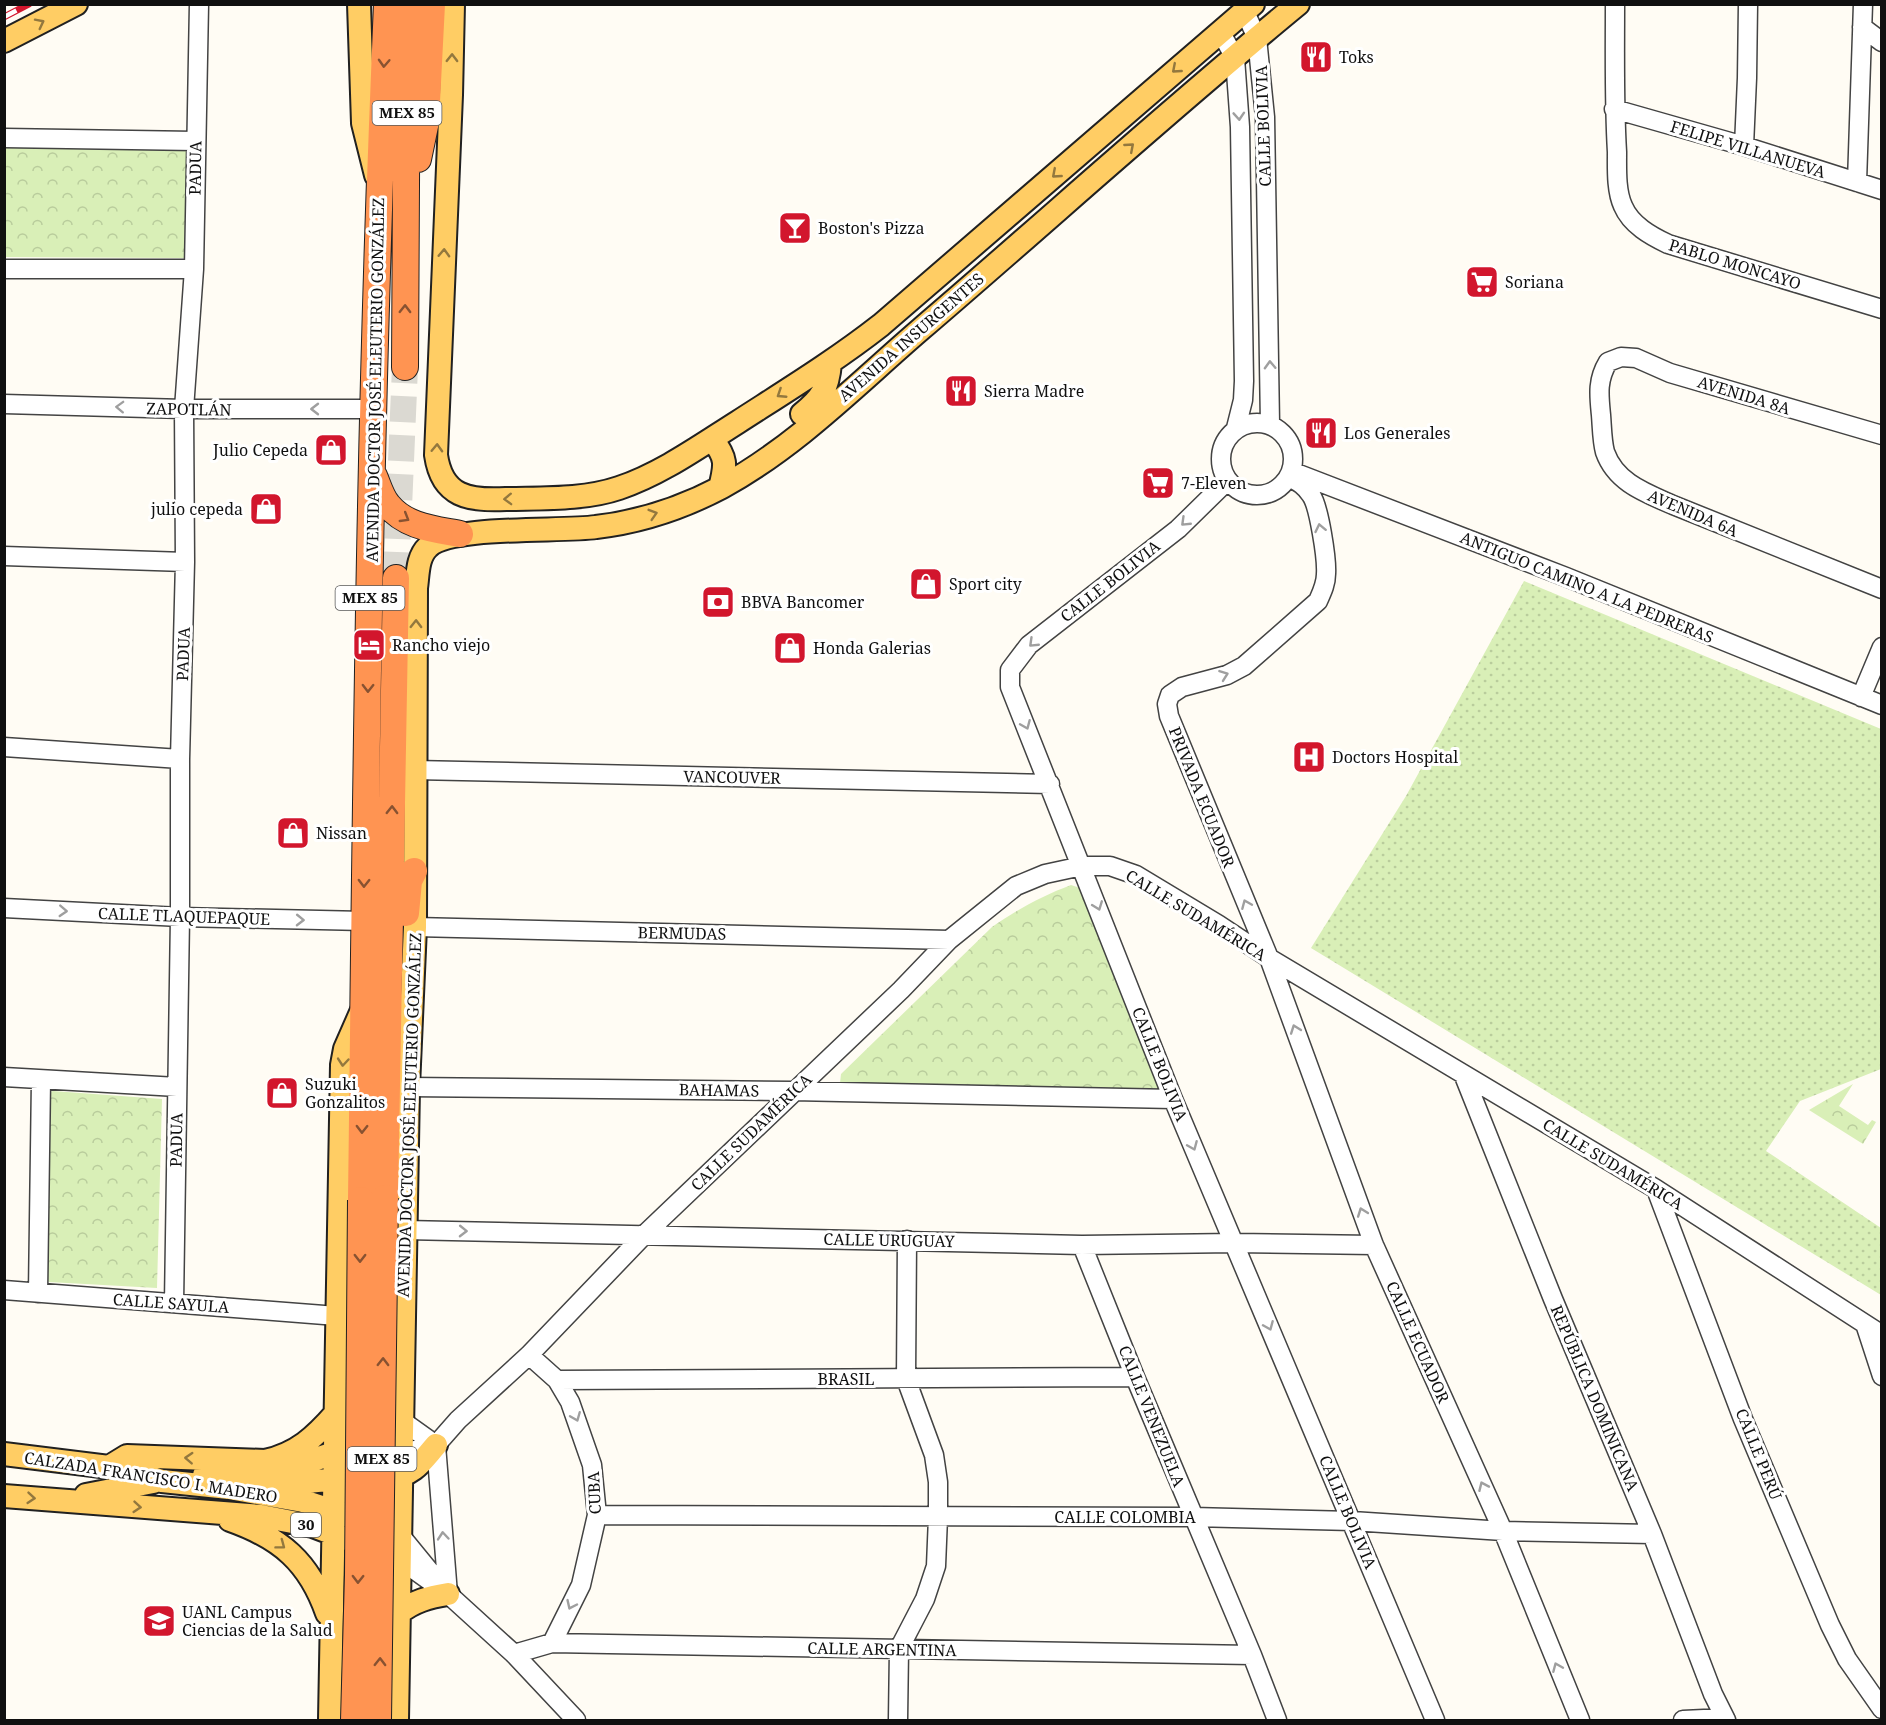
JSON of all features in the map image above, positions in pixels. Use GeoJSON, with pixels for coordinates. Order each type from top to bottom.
{"type":"FeatureCollection","features":[{"type":"Feature","properties":{"kind":"highway","name":"AVENIDA DOCTOR JOSÉ ELEUTERIO GONZÁLEZ"},"geometry":{"type":"LineString","coordinates":[[378,1720],[373,1199],[363,1008],[372,473],[379,188],[387,4]]}},
{"type":"Feature","properties":{"kind":"highway","name":"AVENIDA DOCTOR JOSÉ ELEUTERIO GONZÁLEZ"},"geometry":{"type":"LineString","coordinates":[[405,367],[407,4]]}},
{"type":"Feature","properties":{"kind":"highway"},"geometry":{"type":"LineString","coordinates":[[406,221],[426,121],[432,4]]}},
{"type":"Feature","properties":{"kind":"highway"},"geometry":{"type":"LineString","coordinates":[[372,473],[387,504],[404,520],[430,529],[460,534]]}},
{"type":"Feature","properties":{"kind":"highway","name":"AVENIDA DOCTOR JOSÉ ELEUTERIO GONZÁLEZ"},"geometry":{"type":"LineString","coordinates":[[354,1720],[373,1199],[389,1036],[396,578]]}},
{"type":"Feature","properties":{"kind":"highway"},"geometry":{"type":"LineString","coordinates":[[389,1036],[400,1018],[403,1000],[406,903],[409,881],[414,871]]}},
{"type":"Feature","properties":{"kind":"main road"},"geometry":{"type":"LineString","coordinates":[[4,41],[76,4]]}},
{"type":"Feature","properties":{"kind":"main road","name":"MEX 85"},"geometry":{"type":"LineString","coordinates":[[359,4],[363,123],[379,188]]}},
{"type":"Feature","properties":{"kind":"main road","name":"AVENIDA INSURGENTES"},"geometry":{"type":"LineString","coordinates":[[453,4],[436,455],[438,471],[444,483],[462,495],[486,500],[591,495],[619,489],[665,467],[712,439],[830,363],[880,325],[1249,8]]}},
{"type":"Feature","properties":{"kind":"main road","name":"AVENIDA INSURGENTES"},"geometry":{"type":"LineString","coordinates":[[460,534],[596,527],[650,516],[696,500],[760,465],[964,293],[1298,4]]}},
{"type":"Feature","properties":{"kind":"main road"},"geometry":{"type":"LineString","coordinates":[[760,465],[767,445],[817,402],[824,393],[830,363],[874,352],[935,298],[949,293],[964,293]]}},
{"type":"Feature","properties":{"kind":"main road"},"geometry":{"type":"LineString","coordinates":[[712,439],[725,458],[720,488]]}},
{"type":"Feature","properties":{"kind":"main road"},"geometry":{"type":"LineString","coordinates":[[527,531],[524,523],[527,514],[591,495]]}},
{"type":"Feature","properties":{"kind":"main road","name":"AVENIDA DOCTOR JOSÉ ELEUTERIO GONZÁLEZ"},"geometry":{"type":"LineString","coordinates":[[397,1720],[408,1087],[415,927],[414,770],[418,566],[428,546],[436,541],[460,534]]}},
{"type":"Feature","properties":{"kind":"main road","name":"AVENIDA DOCTOR JOSÉ ELEUTERIO GONZÁLEZ"},"geometry":{"type":"LineString","coordinates":[[333,1534],[331,1449],[336,1378],[342,1065],[351,1030],[363,1008]]}},
{"type":"Feature","properties":{"kind":"main road"},"geometry":{"type":"LineString","coordinates":[[336,1378],[352,1395],[364,1399],[376,1398],[387,1393],[402,1376]]}},
{"type":"Feature","properties":{"kind":"main road"},"geometry":{"type":"LineString","coordinates":[[58,1501],[190,1476],[273,1472],[356,1441],[401,1415]]}},
{"type":"Feature","properties":{"kind":"main road"},"geometry":{"type":"LineString","coordinates":[[109,1467],[127,1456],[265,1461],[283,1457],[319,1433],[331,1449],[401,1477],[413,1472],[436,1445]]}},
{"type":"Feature","properties":{"kind":"main road"},"geometry":{"type":"LineString","coordinates":[[229,1488],[282,1485],[331,1449],[402,1453]]}},
{"type":"Feature","properties":{"kind":"main road","name":"CALZADA FRANCISCO I. MADERO"},"geometry":{"type":"LineString","coordinates":[[4,1454],[109,1467],[162,1481],[229,1488],[303,1501],[400,1535]]}},
{"type":"Feature","properties":{"kind":"main road","name":"CALZADA FRANCISCO I. MADERO"},"geometry":{"type":"LineString","coordinates":[[4,1496],[261,1516],[286,1520],[333,1534],[399,1559]]}},
{"type":"Feature","properties":{"kind":"main road"},"geometry":{"type":"LineString","coordinates":[[208,1513],[262,1533],[293,1555],[316,1585],[331,1629]]}},
{"type":"Feature","properties":{"kind":"main road"},"geometry":{"type":"LineString","coordinates":[[330,1720],[333,1534]]}},
{"type":"Feature","properties":{"kind":"main road"},"geometry":{"type":"LineString","coordinates":[[399,1613],[409,1605],[421,1600],[448,1594]]}},
{"type":"Feature","properties":{"kind":"main road"},"geometry":{"type":"LineString","coordinates":[[331,1629],[356,1612],[368,1612],[381,1615],[390,1624],[398,1644]]}},
{"type":"Feature","properties":{"kind":"street","name":"PADUA"},"geometry":{"type":"LineString","coordinates":[[174,1303],[180,759],[185,562],[184,409],[194,269],[199,4]]}},
{"type":"Feature","properties":{"kind":"street","name":"PABLO MONCAYO"},"geometry":{"type":"LineString","coordinates":[[1615,4],[1614,109],[1620,198],[1629,216],[1654,238],[1668,244],[1881,309]]}},
{"type":"Feature","properties":{"kind":"street"},"geometry":{"type":"LineString","coordinates":[[1744,146],[1748,78],[1748,4]]}},
{"type":"Feature","properties":{"kind":"street"},"geometry":{"type":"LineString","coordinates":[[1857,182],[1863,4]]}},
{"type":"Feature","properties":{"kind":"street","name":"CALLE BOLIVIA"},"geometry":{"type":"LineString","coordinates":[[1249,8],[1257,38],[1265,117],[1270,424]]}},
{"type":"Feature","properties":{"kind":"street"},"geometry":{"type":"LineString","coordinates":[[1862,27],[1881,42]]}},
{"type":"Feature","properties":{"kind":"street","name":"CALLE BOLIVIA"},"geometry":{"type":"LineString","coordinates":[[1220,31],[1235,58],[1240,128],[1244,381],[1243,399],[1236,428]]}},
{"type":"Feature","properties":{"kind":"street","name":"FELIPE VILLANUEVA"},"geometry":{"type":"LineString","coordinates":[[1614,109],[1744,146],[1881,190]]}},
{"type":"Feature","properties":{"kind":"street"},"geometry":{"type":"LineString","coordinates":[[4,138],[195,141]]}},
{"type":"Feature","properties":{"kind":"street"},"geometry":{"type":"LineString","coordinates":[[4,268],[194,269]]}},
{"type":"Feature","properties":{"kind":"street","name":"AVENIDA 8A"},"geometry":{"type":"LineString","coordinates":[[1608,362],[1621,357],[1636,358],[1670,373],[1881,435]]}},
{"type":"Feature","properties":{"kind":"street","name":"AVENIDA 6A"},"geometry":{"type":"LineString","coordinates":[[1608,362],[1598,384],[1605,451],[1611,464],[1627,482],[1642,492],[1881,589]]}},
{"type":"Feature","properties":{"kind":"street","name":"ZAPOTLÁN"},"geometry":{"type":"LineString","coordinates":[[4,404],[184,409],[374,409]]}},
{"type":"Feature","properties":{"kind":"street"},"geometry":{"type":"LineString","coordinates":[[1248,424],[1270,424],[1279,430],[1292,450],[1293,462],[1290,474],[1280,487],[1269,492],[1257,494],[1241,491],[1227,481],[1221,466],[1223,445],[1236,428],[1248,424]]}},
{"type":"Feature","properties":{"kind":"street","name":"ANTIGUO CAMINO A LA PEDRERAS"},"geometry":{"type":"LineString","coordinates":[[1290,474],[1566,576],[1881,705]]}},
{"type":"Feature","properties":{"kind":"street","name":"PRIVADA ECUADOR"},"geometry":{"type":"LineString","coordinates":[[1269,958],[1172,728],[1167,704],[1170,695],[1182,687],[1227,675],[1244,666],[1318,601],[1324,587],[1326,573],[1325,550],[1316,508],[1313,497],[1304,485],[1290,474]]}},
{"type":"Feature","properties":{"kind":"street","name":"CALLE BOLIVIA"},"geometry":{"type":"LineString","coordinates":[[1227,481],[1178,529],[1036,639],[1010,670],[1010,687],[1173,1099],[1436,1720]]}},
{"type":"Feature","properties":{"kind":"street"},"geometry":{"type":"LineString","coordinates":[[4,556],[185,562]]}},
{"type":"Feature","properties":{"kind":"street"},"geometry":{"type":"LineString","coordinates":[[1861,697],[1881,647]]}},
{"type":"Feature","properties":{"kind":"street"},"geometry":{"type":"LineString","coordinates":[[4,747],[180,759]]}},
{"type":"Feature","properties":{"kind":"street","name":"VANCOUVER"},"geometry":{"type":"LineString","coordinates":[[414,770],[1050,784]]}},
{"type":"Feature","properties":{"kind":"street","name":"CALLE SUDAMÉRICA"},"geometry":{"type":"LineString","coordinates":[[436,1445],[458,1420],[529,1355],[645,1234],[901,990],[949,940],[1016,886],[1045,874],[1082,866],[1110,866],[1136,875],[1464,1076],[1565,1133],[1656,1189],[1874,1331]]}},
{"type":"Feature","properties":{"kind":"street","name":"CALLE TLAQUEPAQUE"},"geometry":{"type":"LineString","coordinates":[[4,908],[180,917],[364,921]]}},
{"type":"Feature","properties":{"kind":"street","name":"BERMUDAS"},"geometry":{"type":"LineString","coordinates":[[415,927],[949,940]]}},
{"type":"Feature","properties":{"kind":"street","name":"CALLE ECUADOR"},"geometry":{"type":"LineString","coordinates":[[1269,958],[1374,1245],[1503,1531],[1580,1720]]}},
{"type":"Feature","properties":{"kind":"street","name":"REPÚBLICA DOMINICANA"},"geometry":{"type":"LineString","coordinates":[[1464,1076],[1553,1299],[1652,1534],[1713,1694],[1726,1719]]}},
{"type":"Feature","properties":{"kind":"street"},"geometry":{"type":"LineString","coordinates":[[4,1077],[177,1087]]}},
{"type":"Feature","properties":{"kind":"street"},"geometry":{"type":"LineString","coordinates":[[38,1293],[41,1080]]}},
{"type":"Feature","properties":{"kind":"street","name":"BAHAMAS"},"geometry":{"type":"LineString","coordinates":[[408,1087],[793,1091],[1173,1099]]}},
{"type":"Feature","properties":{"kind":"street","name":"CALLE PERÚ"},"geometry":{"type":"LineString","coordinates":[[1656,1189],[1743,1419],[1830,1625],[1847,1659],[1881,1709]]}},
{"type":"Feature","properties":{"kind":"street","name":"CALLE URUGUAY"},"geometry":{"type":"LineString","coordinates":[[405,1230],[1082,1245],[1234,1243],[1374,1245]]}},
{"type":"Feature","properties":{"kind":"street"},"geometry":{"type":"LineString","coordinates":[[898,1720],[899,1649],[925,1599],[936,1566],[938,1517],[938,1482],[934,1455],[906,1379],[907,1240]]}},
{"type":"Feature","properties":{"kind":"street","name":"CALLE VENEZUELA"},"geometry":{"type":"LineString","coordinates":[[1082,1245],[1277,1720]]}},
{"type":"Feature","properties":{"kind":"street","name":"CALLE SAYULA"},"geometry":{"type":"LineString","coordinates":[[4,1290],[337,1316]]}},
{"type":"Feature","properties":{"kind":"street"},"geometry":{"type":"LineString","coordinates":[[1874,1331],[1881,1376]]}},
{"type":"Feature","properties":{"kind":"street","name":"CUBA"},"geometry":{"type":"LineString","coordinates":[[529,1355],[557,1380],[570,1402],[592,1465],[597,1515],[581,1585],[552,1643]]}},
{"type":"Feature","properties":{"kind":"street","name":"BRASIL"},"geometry":{"type":"LineString","coordinates":[[557,1380],[1135,1377]]}},
{"type":"Feature","properties":{"kind":"street"},"geometry":{"type":"LineString","coordinates":[[401,1415],[436,1445],[448,1594]]}},
{"type":"Feature","properties":{"kind":"street"},"geometry":{"type":"LineString","coordinates":[[402,1453],[436,1445]]}},
{"type":"Feature","properties":{"kind":"street","name":"CALLE COLOMBIA"},"geometry":{"type":"LineString","coordinates":[[597,1515],[1193,1517],[1352,1521],[1503,1531],[1652,1534]]}},
{"type":"Feature","properties":{"kind":"street"},"geometry":{"type":"LineString","coordinates":[[400,1535],[414,1549],[448,1594]]}},
{"type":"Feature","properties":{"kind":"street"},"geometry":{"type":"LineString","coordinates":[[399,1559],[448,1594],[514,1654],[576,1720]]}},
{"type":"Feature","properties":{"kind":"street","name":"CALLE ARGENTINA"},"geometry":{"type":"LineString","coordinates":[[514,1654],[552,1643],[1252,1655]]}},
{"type":"Feature","properties":{"kind":"street"},"geometry":{"type":"LineString","coordinates":[[1683,1720],[1726,1719]]}},
{"type":"Feature","properties":{"kind":"green space"},"geometry":{"type":"Polygon","coordinates":[[[190,144],[187,258],[5,257],[4,146],[190,144]]]}},
{"type":"Feature","properties":{"kind":"green space"},"geometry":{"type":"Polygon","coordinates":[[[1524,581],[1881,729],[1881,1069],[1800,1101],[1766,1151],[1881,1228],[1881,1295],[1311,948],[1406,796],[1524,581]]]}},
{"type":"Feature","properties":{"kind":"green space"},"geometry":{"type":"Polygon","coordinates":[[[1071,885],[1083,889],[1163,1091],[840,1083],[841,1074],[992,927],[1030,903],[1071,885]]]}},
{"type":"Feature","properties":{"kind":"green space"},"geometry":{"type":"Polygon","coordinates":[[[1853,1084],[1839,1106],[1868,1125],[1872,1120],[1876,1122],[1863,1144],[1809,1110],[1853,1084]]]}},
{"type":"Feature","properties":{"kind":"green space"},"geometry":{"type":"Polygon","coordinates":[[[49,1092],[162,1099],[157,1288],[49,1282],[46,1279],[49,1092]]]}},
{"type":"Feature","properties":{"kind":"tunnel"},"geometry":{"type":"LineString","coordinates":[[396,578],[405,367]]}},
{"type":"Feature","properties":{"kind":"railway"},"geometry":{"type":"LineString","coordinates":[[4,17],[29,4]]}},
{"type":"Feature","properties":{"kind":"place","name":"Toks"},"geometry":{"type":"Point","coordinates":[1316,57]}},
{"type":"Feature","properties":{"kind":"place","name":"Boston's Pizza"},"geometry":{"type":"Point","coordinates":[795,228]}},
{"type":"Feature","properties":{"kind":"place","name":"Soriana"},"geometry":{"type":"Point","coordinates":[1482,282]}},
{"type":"Feature","properties":{"kind":"place","name":"Sierra Madre"},"geometry":{"type":"Point","coordinates":[961,391]}},
{"type":"Feature","properties":{"kind":"place","name":"Los Generales"},"geometry":{"type":"Point","coordinates":[1321,433]}},
{"type":"Feature","properties":{"kind":"place","name":"Julio Cepeda"},"geometry":{"type":"Point","coordinates":[331,450]}},
{"type":"Feature","properties":{"kind":"place","name":"7-Eleven"},"geometry":{"type":"Point","coordinates":[1158,483]}},
{"type":"Feature","properties":{"kind":"place","name":"julio cepeda"},"geometry":{"type":"Point","coordinates":[266,509]}},
{"type":"Feature","properties":{"kind":"place","name":"Sport city"},"geometry":{"type":"Point","coordinates":[926,584]}},
{"type":"Feature","properties":{"kind":"place","name":"BBVA Bancomer"},"geometry":{"type":"Point","coordinates":[718,602]}},
{"type":"Feature","properties":{"kind":"place","name":"Rancho viejo"},"geometry":{"type":"Point","coordinates":[369,645]}},
{"type":"Feature","properties":{"kind":"place","name":"Honda Galerias"},"geometry":{"type":"Point","coordinates":[790,648]}},
{"type":"Feature","properties":{"kind":"place","name":"Doctors Hospital"},"geometry":{"type":"Point","coordinates":[1309,757]}},
{"type":"Feature","properties":{"kind":"place","name":"Nissan"},"geometry":{"type":"Point","coordinates":[293,833]}},
{"type":"Feature","properties":{"kind":"place","name":"Suzuki Gonzalitos"},"geometry":{"type":"Point","coordinates":[282,1093]}},
{"type":"Feature","properties":{"kind":"place","name":"UANL Campus Ciencias de la Salud"},"geometry":{"type":"Point","coordinates":[159,1621]}}]}
